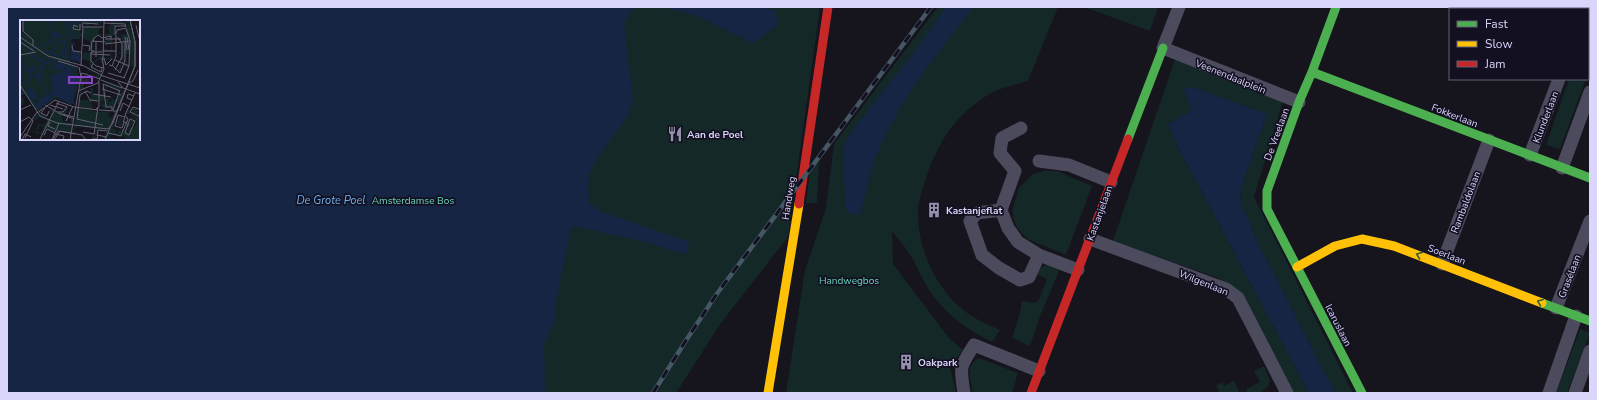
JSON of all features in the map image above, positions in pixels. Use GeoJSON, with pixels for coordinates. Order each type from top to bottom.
{"type":"FeatureCollection","features":[{"type":"Feature","properties":{"kind":"street","name":"Handweg"},"geometry":{"type":"LineString","coordinates":[[768,393],[808,146],[828,7]]}},
{"type":"Feature","properties":{"kind":"street"},"geometry":{"type":"LineString","coordinates":[[1111,182],[1179,7]]}},
{"type":"Feature","properties":{"kind":"street","name":"De Vreelaan"},"geometry":{"type":"LineString","coordinates":[[1297,267],[1268,209],[1267,191],[1299,102],[1312,72],[1336,7]]}},
{"type":"Feature","properties":{"kind":"street","name":"Veenendaalplein"},"geometry":{"type":"LineString","coordinates":[[1163,48],[1299,102]]}},
{"type":"Feature","properties":{"kind":"street","name":"Fokkerlaan"},"geometry":{"type":"LineString","coordinates":[[1312,72],[1590,178]]}},
{"type":"Feature","properties":{"kind":"street","name":"Klunderlaan"},"geometry":{"type":"LineString","coordinates":[[1530,155],[1559,80]]}},
{"type":"Feature","properties":{"kind":"street"},"geometry":{"type":"LineString","coordinates":[[1562,168],[1590,92]]}},
{"type":"Feature","properties":{"kind":"street"},"geometry":{"type":"LineString","coordinates":[[1021,128],[1002,138],[1000,153],[1015,171],[1001,210],[1008,228],[1018,242],[1039,255],[1078,270]]}},
{"type":"Feature","properties":{"kind":"street","name":"Rambaldolaan"},"geometry":{"type":"LineString","coordinates":[[1442,264],[1489,140]]}},
{"type":"Feature","properties":{"kind":"street","name":"Kastanjelaan"},"geometry":{"type":"LineString","coordinates":[[1031,393],[1111,182],[1069,165],[1039,160]]}},
{"type":"Feature","properties":{"kind":"street"},"geometry":{"type":"LineString","coordinates":[[1001,210],[977,213],[970,221],[982,254],[999,268],[1020,280],[1028,277],[1039,255]]}},
{"type":"Feature","properties":{"kind":"street","name":"Grasélaan"},"geometry":{"type":"LineString","coordinates":[[1556,308],[1590,221]]}},
{"type":"Feature","properties":{"kind":"street","name":"Wilgenlaan"},"geometry":{"type":"LineString","coordinates":[[1090,239],[1226,289],[1238,298],[1286,393]]}},
{"type":"Feature","properties":{"kind":"street","name":"Soerlaan"},"geometry":{"type":"LineString","coordinates":[[1297,267],[1335,246],[1362,239],[1394,246],[1590,321]]}},
{"type":"Feature","properties":{"kind":"street","name":"Icaruslaan"},"geometry":{"type":"LineString","coordinates":[[1297,267],[1362,393]]}},
{"type":"Feature","properties":{"kind":"street"},"geometry":{"type":"LineString","coordinates":[[1549,393],[1576,316]]}},
{"type":"Feature","properties":{"kind":"street"},"geometry":{"type":"LineString","coordinates":[[964,393],[961,369],[962,363],[974,345],[1039,371]]}},
{"type":"Feature","properties":{"kind":"street"},"geometry":{"type":"LineString","coordinates":[[1575,393],[1590,351]]}},
{"type":"Feature","properties":{"kind":"green space","name":"De Grote Poel"},"geometry":{"type":"Polygon","coordinates":[[[7,7],[820,7],[788,237],[721,323],[676,393],[7,393],[7,7]]]}},
{"type":"Feature","properties":{"kind":"green space","name":"Handwegbos"},"geometry":{"type":"Polygon","coordinates":[[[938,7],[1058,7],[1028,81],[992,93],[978,102],[961,117],[940,145],[926,178],[919,202],[919,228],[922,242],[926,257],[939,283],[948,295],[970,315],[1000,330],[992,342],[965,326],[949,313],[929,290],[908,252],[892,231],[893,264],[949,338],[963,350],[950,366],[956,393],[786,393],[805,270],[826,208],[834,144],[938,7]]]}},
{"type":"Feature","properties":{"kind":"green space"},"geometry":{"type":"Polygon","coordinates":[[[1084,7],[1158,7],[1150,31],[1084,7]]]}},
{"type":"Feature","properties":{"kind":"green space"},"geometry":{"type":"Polygon","coordinates":[[[1175,59],[1283,101],[1254,197],[1353,393],[1335,393],[1257,241],[1241,202],[1240,191],[1267,114],[1192,87],[1190,107],[1193,111],[1168,124],[1178,147],[1309,393],[1294,393],[1241,295],[1218,278],[1113,241],[1175,59]]]}},
{"type":"Feature","properties":{"kind":"green space"},"geometry":{"type":"Polygon","coordinates":[[[1569,80],[1586,80],[1560,149],[1546,145],[1569,80]]]}},
{"type":"Feature","properties":{"kind":"green space"},"geometry":{"type":"Polygon","coordinates":[[[819,161],[817,203],[806,203],[810,172],[819,161]]]}},
{"type":"Feature","properties":{"kind":"green space"},"geometry":{"type":"Polygon","coordinates":[[[1044,171],[1057,171],[1092,186],[1066,255],[1027,239],[1017,228],[1013,218],[1013,207],[1019,188],[1033,174],[1044,171]]]}},
{"type":"Feature","properties":{"kind":"green space"},"geometry":{"type":"Polygon","coordinates":[[[1048,264],[1057,267],[1059,271],[1039,319],[1030,346],[1012,338],[1020,313],[1022,301],[1035,303],[1038,301],[1047,279],[1038,275],[1038,269],[1048,264]]]}},
{"type":"Feature","properties":{"kind":"green space"},"geometry":{"type":"Polygon","coordinates":[[[1580,329],[1590,333],[1567,393],[1556,393],[1580,329]]]}},
{"type":"Feature","properties":{"kind":"green space"},"geometry":{"type":"Polygon","coordinates":[[[979,358],[1018,373],[1012,393],[973,393],[970,369],[974,361],[979,358]]]}},
{"type":"Feature","properties":{"kind":"green space"},"geometry":{"type":"Polygon","coordinates":[[[1264,366],[1270,380],[1268,387],[1259,393],[1245,393],[1247,392],[1246,389],[1260,382],[1254,371],[1264,366]]]}},
{"type":"Feature","properties":{"kind":"green space"},"geometry":{"type":"Polygon","coordinates":[[[1234,381],[1240,393],[1220,393],[1216,386],[1222,382],[1224,386],[1234,381]]]}},
{"type":"Feature","properties":{"kind":"water","name":"De Grote Poel"},"geometry":{"type":"Polygon","coordinates":[[[7,7],[635,7],[629,14],[624,26],[633,98],[629,114],[599,156],[590,172],[588,187],[589,204],[602,212],[689,242],[686,255],[650,243],[574,226],[571,228],[556,301],[556,317],[544,345],[545,393],[7,393],[7,7]]]}},
{"type":"Feature","properties":{"kind":"water"},"geometry":{"type":"Polygon","coordinates":[[[643,7],[764,7],[775,11],[778,25],[753,43],[698,16],[666,8],[643,7]]]}},
{"type":"Feature","properties":{"kind":"water"},"geometry":{"type":"Polygon","coordinates":[[[946,7],[974,7],[922,74],[889,128],[880,147],[868,181],[860,215],[847,213],[845,201],[843,145],[855,127],[916,50],[946,7]]]}},
{"type":"Feature","properties":{"kind":"water"},"geometry":{"type":"Polygon","coordinates":[[[1192,87],[1267,114],[1240,191],[1241,202],[1257,241],[1335,393],[1309,393],[1178,147],[1168,124],[1192,111],[1184,91],[1186,88],[1192,87]]]}},
{"type":"Feature","properties":{"kind":"railway"},"geometry":{"type":"LineString","coordinates":[[653,393],[716,295],[931,7]]}},
{"type":"Feature","properties":{"kind":"traffic: fast"},"geometry":{"type":"LineString","coordinates":[[1336,7],[1312,72],[1299,102],[1267,191],[1267,209],[1362,393]]}},
{"type":"Feature","properties":{"kind":"traffic: fast"},"geometry":{"type":"LineString","coordinates":[[1128,139],[1163,48]]}},
{"type":"Feature","properties":{"kind":"traffic: fast"},"geometry":{"type":"LineString","coordinates":[[1312,72],[1590,178]]}},
{"type":"Feature","properties":{"kind":"traffic: fast"},"geometry":{"type":"LineString","coordinates":[[1542,303],[1590,321]]}},
{"type":"Feature","properties":{"kind":"traffic: slow"},"geometry":{"type":"LineString","coordinates":[[768,393],[799,204]]}},
{"type":"Feature","properties":{"kind":"traffic: slow"},"geometry":{"type":"LineString","coordinates":[[1297,267],[1335,246],[1362,239],[1394,246],[1542,303]]}},
{"type":"Feature","properties":{"kind":"traffic: jam"},"geometry":{"type":"LineString","coordinates":[[799,204],[828,7]]}},
{"type":"Feature","properties":{"kind":"traffic: jam"},"geometry":{"type":"LineString","coordinates":[[1031,393],[1128,139]]}},
{"type":"Feature","properties":{"kind":"place","name":"Aan de Poel"},"geometry":{"type":"Point","coordinates":[675,134]}},
{"type":"Feature","properties":{"kind":"place","name":"Kastanjeflat"},"geometry":{"type":"Point","coordinates":[934,210]}},
{"type":"Feature","properties":{"kind":"place","name":"Oakpark"},"geometry":{"type":"Point","coordinates":[906,362]}},
{"type":"Feature","properties":{"kind":"park label","name":"Amsterdamse Bos"},"geometry":{"type":"Point","coordinates":[413,200]}}]}
